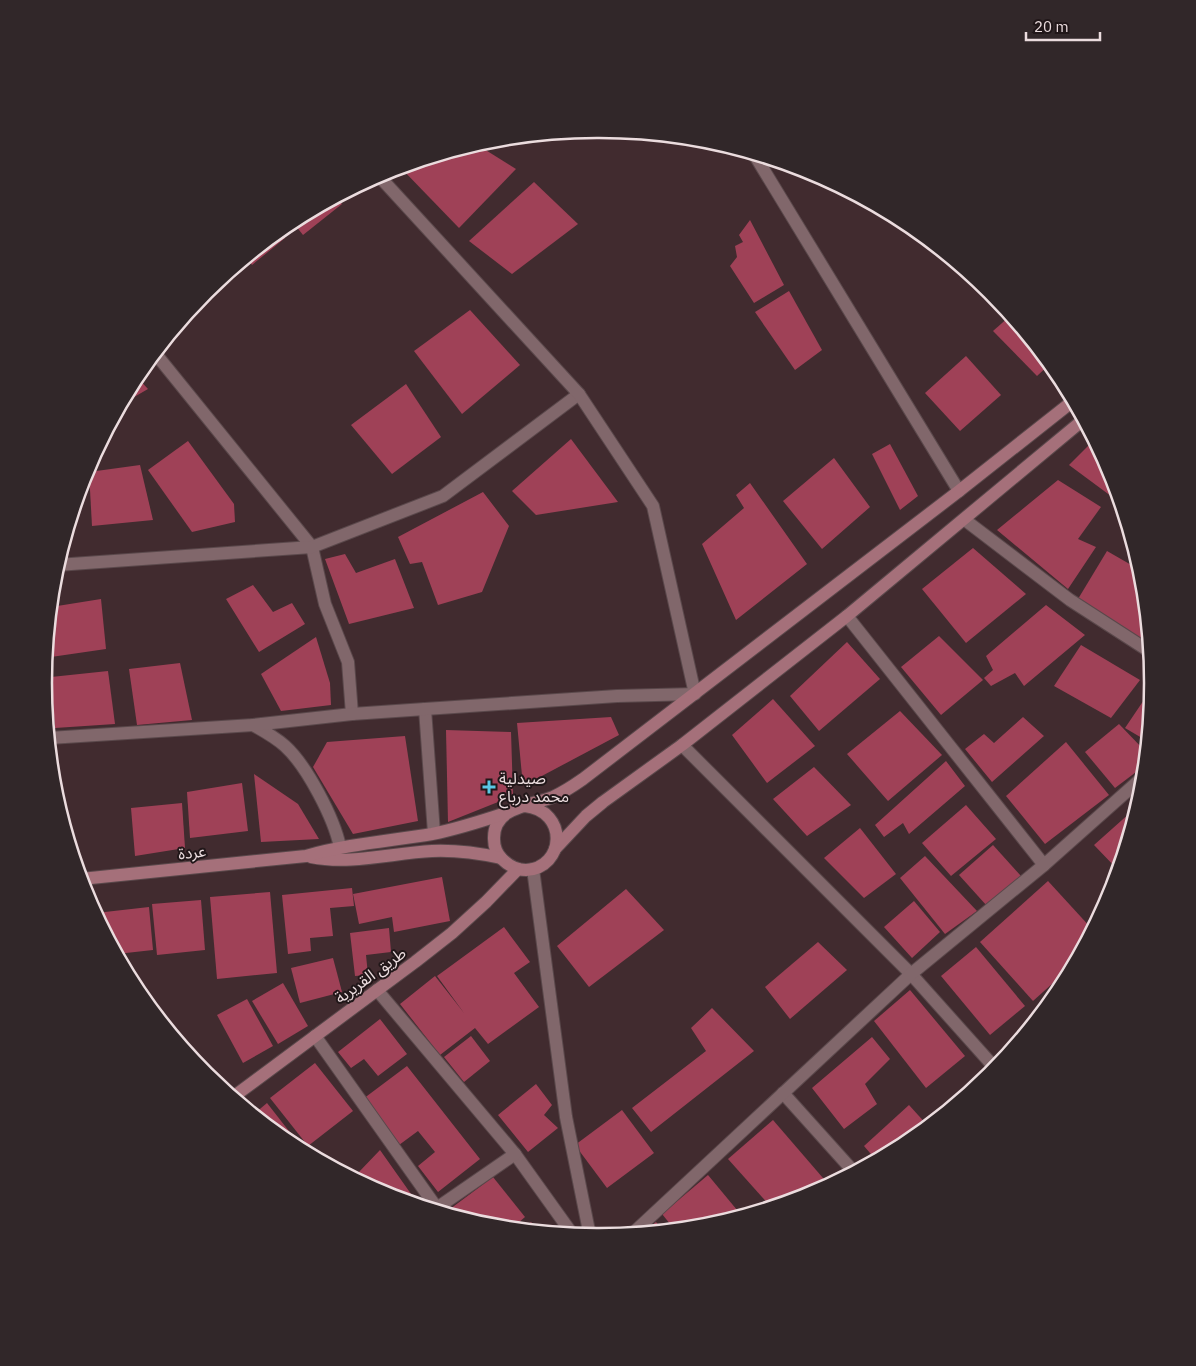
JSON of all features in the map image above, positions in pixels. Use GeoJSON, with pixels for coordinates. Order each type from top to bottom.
{"type":"FeatureCollection","features":[{"type":"Feature","properties":{"kind":"street"},"geometry":{"type":"LineString","coordinates":[[759,162],[959,491]]}},
{"type":"Feature","properties":{"kind":"street"},"geometry":{"type":"LineString","coordinates":[[383,182],[579,394],[653,506],[695,694]]}},
{"type":"Feature","properties":{"kind":"street"},"geometry":{"type":"LineString","coordinates":[[160,359],[312,547],[325,604],[348,662],[352,714]]}},
{"type":"Feature","properties":{"kind":"street"},"geometry":{"type":"LineString","coordinates":[[66,564],[312,547],[443,496],[579,394]]}},
{"type":"Feature","properties":{"kind":"street"},"geometry":{"type":"LineString","coordinates":[[306,856],[340,847],[434,833],[482,821],[518,807],[555,796],[583,780],[1067,406]]}},
{"type":"Feature","properties":{"kind":"street"},"geometry":{"type":"LineString","coordinates":[[506,813],[496,826],[494,835],[494,843],[501,858],[509,865],[518,869],[533,869],[546,861],[570,832],[592,811],[682,745],[846,616],[965,520],[1078,424]]}},
{"type":"Feature","properties":{"kind":"street"},"geometry":{"type":"LineString","coordinates":[[965,520],[1070,600],[1142,646]]}},
{"type":"Feature","properties":{"kind":"street"},"geometry":{"type":"LineString","coordinates":[[846,616],[1044,865]]}},
{"type":"Feature","properties":{"kind":"street"},"geometry":{"type":"LineString","coordinates":[[56,738],[253,725],[352,714],[425,709],[617,696],[695,694]]}},
{"type":"Feature","properties":{"kind":"street"},"geometry":{"type":"LineString","coordinates":[[425,709],[434,833]]}},
{"type":"Feature","properties":{"kind":"street"},"geometry":{"type":"LineString","coordinates":[[253,725],[275,738],[293,754],[325,806],[334,826],[340,847]]}},
{"type":"Feature","properties":{"kind":"street"},"geometry":{"type":"LineString","coordinates":[[682,745],[911,974],[991,1062]]}},
{"type":"Feature","properties":{"kind":"street"},"geometry":{"type":"LineString","coordinates":[[640,1226],[911,974],[1044,865],[1134,785]]}},
{"type":"Feature","properties":{"kind":"street"},"geometry":{"type":"LineString","coordinates":[[525,806],[534,807],[549,816],[557,832],[555,849]]}},
{"type":"Feature","properties":{"kind":"street"},"geometry":{"type":"LineString","coordinates":[[306,856],[319,859],[346,859],[416,852],[450,851],[501,858]]}},
{"type":"Feature","properties":{"kind":"street","name":"عردة"},"geometry":{"type":"LineString","coordinates":[[89,879],[306,856]]}},
{"type":"Feature","properties":{"kind":"street","name":"طريق القريرية"},"geometry":{"type":"LineString","coordinates":[[238,1093],[452,933],[518,869]]}},
{"type":"Feature","properties":{"kind":"street"},"geometry":{"type":"LineString","coordinates":[[533,869],[566,1117],[588,1228]]}},
{"type":"Feature","properties":{"kind":"street"},"geometry":{"type":"LineString","coordinates":[[378,990],[515,1154],[567,1227]]}},
{"type":"Feature","properties":{"kind":"street"},"geometry":{"type":"LineString","coordinates":[[316,1036],[431,1202]]}},
{"type":"Feature","properties":{"kind":"street"},"geometry":{"type":"LineString","coordinates":[[783,1093],[849,1167]]}},
{"type":"Feature","properties":{"kind":"street"},"geometry":{"type":"LineString","coordinates":[[442,1206],[515,1154]]}},
{"type":"Feature","properties":{"kind":"building"},"geometry":{"type":"Polygon","coordinates":[[[485,150],[516,169],[459,228],[406,173],[457,156],[485,150]]]}},
{"type":"Feature","properties":{"kind":"building"},"geometry":{"type":"Polygon","coordinates":[[[534,182],[578,224],[512,274],[469,241],[534,182]]]}},
{"type":"Feature","properties":{"kind":"building"},"geometry":{"type":"Polygon","coordinates":[[[341,203],[342,204],[303,235],[297,228],[341,203]]]}},
{"type":"Feature","properties":{"kind":"building"},"geometry":{"type":"Polygon","coordinates":[[[750,220],[784,285],[754,303],[730,266],[737,257],[735,246],[743,242],[739,235],[750,220]]]}},
{"type":"Feature","properties":{"kind":"building"},"geometry":{"type":"Polygon","coordinates":[[[285,238],[252,265],[250,263],[266,250],[285,238]]]}},
{"type":"Feature","properties":{"kind":"building"},"geometry":{"type":"Polygon","coordinates":[[[789,291],[822,350],[795,370],[755,312],[789,291]]]}},
{"type":"Feature","properties":{"kind":"building"},"geometry":{"type":"Polygon","coordinates":[[[470,310],[520,365],[462,414],[414,351],[470,310]]]}},
{"type":"Feature","properties":{"kind":"building"},"geometry":{"type":"Polygon","coordinates":[[[1005,320],[1044,369],[1037,376],[993,331],[1005,320]]]}},
{"type":"Feature","properties":{"kind":"building"},"geometry":{"type":"Polygon","coordinates":[[[966,356],[1001,395],[960,431],[925,393],[966,356]]]}},
{"type":"Feature","properties":{"kind":"building"},"geometry":{"type":"Polygon","coordinates":[[[142,383],[148,389],[134,397],[142,383]]]}},
{"type":"Feature","properties":{"kind":"building"},"geometry":{"type":"Polygon","coordinates":[[[406,384],[441,437],[392,474],[351,425],[406,384]]]}},
{"type":"Feature","properties":{"kind":"building"},"geometry":{"type":"Polygon","coordinates":[[[571,439],[618,502],[536,515],[512,491],[571,439]]]}},
{"type":"Feature","properties":{"kind":"building"},"geometry":{"type":"Polygon","coordinates":[[[188,441],[234,504],[235,522],[192,532],[148,470],[188,441]]]}},
{"type":"Feature","properties":{"kind":"building"},"geometry":{"type":"Polygon","coordinates":[[[890,444],[918,496],[900,510],[872,454],[890,444]]]}},
{"type":"Feature","properties":{"kind":"building"},"geometry":{"type":"Polygon","coordinates":[[[1089,445],[1110,496],[1069,465],[1089,445]]]}},
{"type":"Feature","properties":{"kind":"building"},"geometry":{"type":"Polygon","coordinates":[[[834,458],[870,507],[822,549],[783,501],[834,458]]]}},
{"type":"Feature","properties":{"kind":"building"},"geometry":{"type":"Polygon","coordinates":[[[140,465],[153,520],[92,526],[90,485],[95,471],[140,465]]]}},
{"type":"Feature","properties":{"kind":"building"},"geometry":{"type":"Polygon","coordinates":[[[1058,480],[1101,507],[1078,539],[1096,547],[1068,589],[997,530],[1058,480]]]}},
{"type":"Feature","properties":{"kind":"building"},"geometry":{"type":"Polygon","coordinates":[[[750,483],[807,564],[736,620],[702,544],[744,508],[736,495],[750,483]]]}},
{"type":"Feature","properties":{"kind":"building"},"geometry":{"type":"Polygon","coordinates":[[[483,492],[509,526],[482,592],[438,605],[422,562],[410,564],[398,537],[483,492]]]}},
{"type":"Feature","properties":{"kind":"building"},"geometry":{"type":"Polygon","coordinates":[[[973,548],[1026,594],[966,643],[922,589],[973,548]]]}},
{"type":"Feature","properties":{"kind":"building"},"geometry":{"type":"Polygon","coordinates":[[[1107,551],[1130,564],[1139,612],[1141,640],[1078,599],[1107,551]]]}},
{"type":"Feature","properties":{"kind":"building"},"geometry":{"type":"Polygon","coordinates":[[[345,554],[356,573],[395,559],[414,608],[349,624],[325,559],[345,554]]]}},
{"type":"Feature","properties":{"kind":"building"},"geometry":{"type":"Polygon","coordinates":[[[253,585],[273,612],[292,603],[305,624],[259,652],[226,599],[253,585]]]}},
{"type":"Feature","properties":{"kind":"building"},"geometry":{"type":"Polygon","coordinates":[[[101,599],[106,649],[53,657],[58,606],[101,599]]]}},
{"type":"Feature","properties":{"kind":"building"},"geometry":{"type":"Polygon","coordinates":[[[1046,605],[1085,635],[1024,686],[1015,673],[991,686],[984,678],[993,670],[986,656],[1046,605]]]}},
{"type":"Feature","properties":{"kind":"building"},"geometry":{"type":"Polygon","coordinates":[[[939,636],[983,680],[941,715],[901,667],[939,636]]]}},
{"type":"Feature","properties":{"kind":"building"},"geometry":{"type":"Polygon","coordinates":[[[316,637],[330,683],[331,705],[281,711],[261,674],[316,637]]]}},
{"type":"Feature","properties":{"kind":"building"},"geometry":{"type":"Polygon","coordinates":[[[847,642],[880,679],[819,731],[790,696],[847,642]]]}},
{"type":"Feature","properties":{"kind":"building"},"geometry":{"type":"Polygon","coordinates":[[[1081,645],[1140,680],[1111,718],[1054,686],[1081,645]]]}},
{"type":"Feature","properties":{"kind":"building"},"geometry":{"type":"Polygon","coordinates":[[[180,663],[192,720],[137,725],[129,669],[180,663]]]}},
{"type":"Feature","properties":{"kind":"building"},"geometry":{"type":"Polygon","coordinates":[[[108,671],[115,724],[55,728],[52,677],[108,671]]]}},
{"type":"Feature","properties":{"kind":"building"},"geometry":{"type":"Polygon","coordinates":[[[773,699],[815,746],[767,783],[732,735],[773,699]]]}},
{"type":"Feature","properties":{"kind":"building"},"geometry":{"type":"Polygon","coordinates":[[[1143,701],[1140,737],[1125,728],[1143,701]]]}},
{"type":"Feature","properties":{"kind":"building"},"geometry":{"type":"Polygon","coordinates":[[[900,711],[942,755],[888,801],[847,754],[900,711]]]}},
{"type":"Feature","properties":{"kind":"building"},"geometry":{"type":"Polygon","coordinates":[[[611,717],[619,735],[523,786],[517,723],[611,717]]]}},
{"type":"Feature","properties":{"kind":"building"},"geometry":{"type":"Polygon","coordinates":[[[1023,717],[1044,736],[992,782],[965,749],[984,734],[994,743],[1023,717]]]}},
{"type":"Feature","properties":{"kind":"building"},"geometry":{"type":"Polygon","coordinates":[[[1119,724],[1140,746],[1136,772],[1115,788],[1085,752],[1119,724]]]}},
{"type":"Feature","properties":{"kind":"building"},"geometry":{"type":"Polygon","coordinates":[[[446,730],[511,732],[513,796],[448,822],[446,730]]]}},
{"type":"Feature","properties":{"kind":"building"},"geometry":{"type":"Polygon","coordinates":[[[405,736],[418,821],[353,834],[313,767],[327,742],[405,736]]]}},
{"type":"Feature","properties":{"kind":"building"},"geometry":{"type":"Polygon","coordinates":[[[1066,742],[1109,795],[1045,844],[1006,796],[1066,742]]]}},
{"type":"Feature","properties":{"kind":"building"},"geometry":{"type":"Polygon","coordinates":[[[946,761],[965,786],[909,834],[903,823],[884,837],[875,825],[946,761]]]}},
{"type":"Feature","properties":{"kind":"building"},"geometry":{"type":"Polygon","coordinates":[[[814,767],[851,805],[807,836],[773,799],[814,767]]]}},
{"type":"Feature","properties":{"kind":"building"},"geometry":{"type":"Polygon","coordinates":[[[254,774],[298,804],[319,839],[261,842],[254,774]]]}},
{"type":"Feature","properties":{"kind":"building"},"geometry":{"type":"Polygon","coordinates":[[[242,783],[248,831],[190,838],[187,792],[242,783]]]}},
{"type":"Feature","properties":{"kind":"building"},"geometry":{"type":"Polygon","coordinates":[[[182,803],[185,848],[135,856],[131,808],[182,803]]]}},
{"type":"Feature","properties":{"kind":"building"},"geometry":{"type":"Polygon","coordinates":[[[966,805],[996,839],[951,876],[922,843],[966,805]]]}},
{"type":"Feature","properties":{"kind":"building"},"geometry":{"type":"Polygon","coordinates":[[[1127,816],[1113,864],[1094,845],[1127,816]]]}},
{"type":"Feature","properties":{"kind":"building"},"geometry":{"type":"Polygon","coordinates":[[[860,828],[896,874],[864,898],[824,858],[860,828]]]}},
{"type":"Feature","properties":{"kind":"building"},"geometry":{"type":"Polygon","coordinates":[[[993,845],[1021,876],[987,906],[959,875],[993,845]]]}},
{"type":"Feature","properties":{"kind":"building"},"geometry":{"type":"Polygon","coordinates":[[[925,856],[977,911],[945,934],[900,878],[925,856]]]}},
{"type":"Feature","properties":{"kind":"building"},"geometry":{"type":"Polygon","coordinates":[[[442,877],[450,921],[394,932],[392,917],[359,924],[353,894],[442,877]]]}},
{"type":"Feature","properties":{"kind":"building"},"geometry":{"type":"Polygon","coordinates":[[[1048,881],[1087,924],[1055,982],[1033,1001],[980,942],[1048,881]]]}},
{"type":"Feature","properties":{"kind":"building"},"geometry":{"type":"Polygon","coordinates":[[[352,888],[354,906],[330,908],[333,936],[310,938],[311,951],[288,954],[282,895],[352,888]]]}},
{"type":"Feature","properties":{"kind":"building"},"geometry":{"type":"Polygon","coordinates":[[[626,889],[664,930],[589,987],[557,946],[626,889]]]}},
{"type":"Feature","properties":{"kind":"building"},"geometry":{"type":"Polygon","coordinates":[[[270,892],[277,973],[217,979],[210,897],[270,892]]]}},
{"type":"Feature","properties":{"kind":"building"},"geometry":{"type":"Polygon","coordinates":[[[201,900],[205,950],[157,955],[152,904],[201,900]]]}},
{"type":"Feature","properties":{"kind":"building"},"geometry":{"type":"Polygon","coordinates":[[[914,901],[940,932],[912,958],[884,927],[914,901]]]}},
{"type":"Feature","properties":{"kind":"building"},"geometry":{"type":"Polygon","coordinates":[[[149,907],[153,950],[124,953],[103,912],[149,907]]]}},
{"type":"Feature","properties":{"kind":"building"},"geometry":{"type":"Polygon","coordinates":[[[504,927],[530,962],[514,973],[539,1007],[488,1044],[475,1028],[440,1055],[400,1004],[435,976],[464,1013],[437,976],[504,927]]]}},
{"type":"Feature","properties":{"kind":"building"},"geometry":{"type":"Polygon","coordinates":[[[389,928],[391,952],[366,955],[368,975],[355,976],[350,933],[389,928]]]}},
{"type":"Feature","properties":{"kind":"building"},"geometry":{"type":"Polygon","coordinates":[[[818,942],[847,970],[790,1019],[765,987],[818,942]]]}},
{"type":"Feature","properties":{"kind":"building"},"geometry":{"type":"Polygon","coordinates":[[[976,947],[1025,1006],[990,1035],[941,976],[976,947]]]}},
{"type":"Feature","properties":{"kind":"building"},"geometry":{"type":"Polygon","coordinates":[[[333,958],[342,992],[300,1003],[291,968],[333,958]]]}},
{"type":"Feature","properties":{"kind":"building"},"geometry":{"type":"Polygon","coordinates":[[[283,983],[308,1026],[278,1044],[252,1001],[283,983]]]}},
{"type":"Feature","properties":{"kind":"building"},"geometry":{"type":"Polygon","coordinates":[[[910,990],[965,1056],[926,1088],[874,1021],[910,990]]]}},
{"type":"Feature","properties":{"kind":"building"},"geometry":{"type":"Polygon","coordinates":[[[247,999],[273,1046],[243,1063],[217,1015],[247,999]]]}},
{"type":"Feature","properties":{"kind":"building"},"geometry":{"type":"Polygon","coordinates":[[[712,1008],[754,1051],[651,1132],[632,1108],[706,1051],[691,1028],[712,1008]]]}},
{"type":"Feature","properties":{"kind":"building"},"geometry":{"type":"Polygon","coordinates":[[[380,1019],[407,1054],[378,1076],[364,1059],[351,1068],[338,1052],[380,1019]]]}},
{"type":"Feature","properties":{"kind":"building"},"geometry":{"type":"Polygon","coordinates":[[[471,1036],[490,1061],[464,1082],[444,1057],[471,1036]]]}},
{"type":"Feature","properties":{"kind":"building"},"geometry":{"type":"Polygon","coordinates":[[[872,1037],[890,1059],[865,1084],[877,1104],[844,1129],[812,1088],[872,1037]]]}},
{"type":"Feature","properties":{"kind":"building"},"geometry":{"type":"Polygon","coordinates":[[[315,1063],[353,1111],[309,1145],[270,1098],[315,1063]]]}},
{"type":"Feature","properties":{"kind":"building"},"geometry":{"type":"Polygon","coordinates":[[[407,1066],[480,1159],[438,1192],[418,1166],[435,1152],[418,1131],[399,1145],[363,1099],[407,1066]]]}},
{"type":"Feature","properties":{"kind":"building"},"geometry":{"type":"Polygon","coordinates":[[[536,1084],[552,1105],[544,1115],[558,1128],[528,1152],[498,1115],[536,1084]]]}},
{"type":"Feature","properties":{"kind":"building"},"geometry":{"type":"Polygon","coordinates":[[[267,1103],[292,1135],[266,1116],[259,1110],[267,1103]]]}},
{"type":"Feature","properties":{"kind":"building"},"geometry":{"type":"Polygon","coordinates":[[[909,1105],[923,1121],[871,1155],[864,1146],[909,1105]]]}},
{"type":"Feature","properties":{"kind":"building"},"geometry":{"type":"Polygon","coordinates":[[[622,1110],[654,1153],[607,1188],[575,1145],[622,1110]]]}},
{"type":"Feature","properties":{"kind":"building"},"geometry":{"type":"Polygon","coordinates":[[[773,1120],[824,1179],[766,1202],[728,1159],[773,1120]]]}},
{"type":"Feature","properties":{"kind":"building"},"geometry":{"type":"Polygon","coordinates":[[[380,1150],[412,1196],[389,1187],[358,1173],[380,1150]]]}},
{"type":"Feature","properties":{"kind":"building"},"geometry":{"type":"Polygon","coordinates":[[[708,1175],[737,1210],[670,1224],[662,1214],[708,1175]]]}},
{"type":"Feature","properties":{"kind":"building"},"geometry":{"type":"Polygon","coordinates":[[[493,1177],[525,1217],[519,1223],[451,1208],[493,1177]]]}},
{"type":"Feature","properties":{"kind":"place","name":"صيدلية محمد درباع"},"geometry":{"type":"Point","coordinates":[489,787]}}]}
